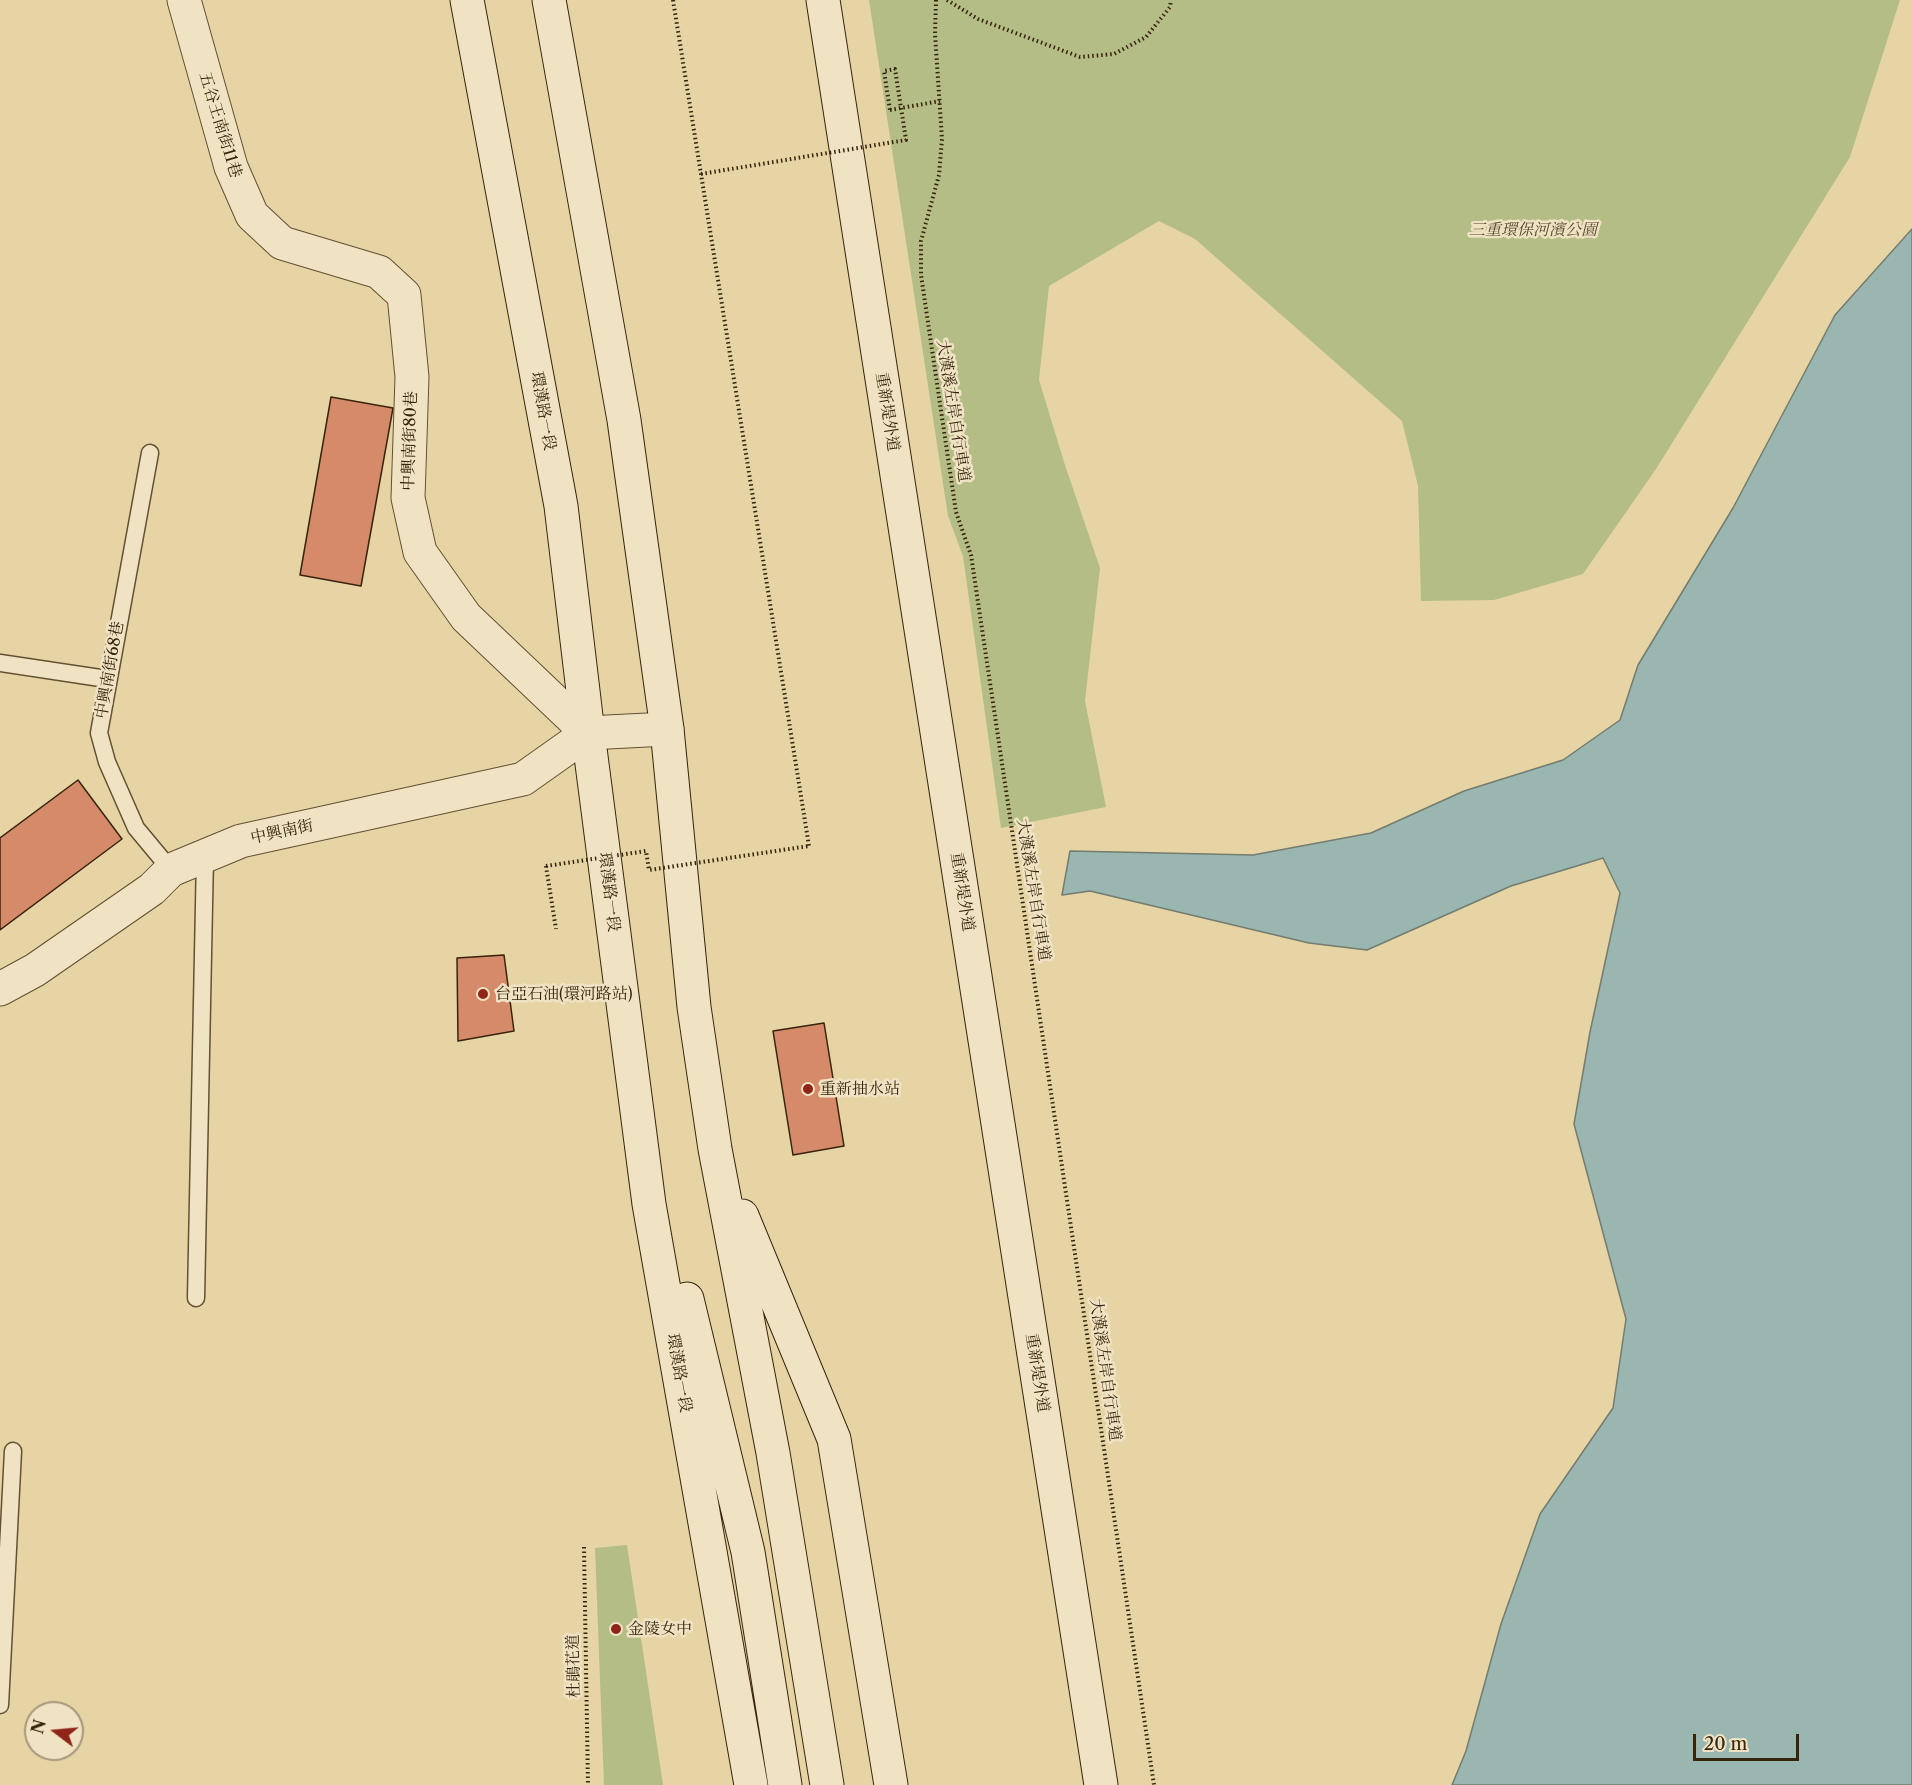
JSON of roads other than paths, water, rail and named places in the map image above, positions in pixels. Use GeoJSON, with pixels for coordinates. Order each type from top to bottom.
{"type":"FeatureCollection","features":[{"type":"Feature","properties":{"kind":"street","name":"五谷王南街11巷"},"geometry":{"type":"LineString","coordinates":[[184,0],[231,167],[252,214],[282,243],[379,272]]}},
{"type":"Feature","properties":{"kind":"street","name":"環漢路一段"},"geometry":{"type":"LineString","coordinates":[[467,0],[561,506],[588,734],[650,1204],[751,1785]]}},
{"type":"Feature","properties":{"kind":"street"},"geometry":{"type":"LineString","coordinates":[[549,0],[624,420],[667,729],[694,1006],[715,1149],[773,1454],[826,1785]]}},
{"type":"Feature","properties":{"kind":"street","name":"重新堤外道"},"geometry":{"type":"LineString","coordinates":[[823,0],[1101,1785]]}},
{"type":"Feature","properties":{"kind":"street","name":"中興南街80巷"},"geometry":{"type":"LineString","coordinates":[[379,272],[404,294],[412,376],[408,498],[420,552],[466,617],[588,734]]}},
{"type":"Feature","properties":{"kind":"street"},"geometry":{"type":"LineString","coordinates":[[588,734],[667,729]]}},
{"type":"Feature","properties":{"kind":"street","name":"中興南街"},"geometry":{"type":"LineString","coordinates":[[0,988],[36,970],[152,889],[171,870],[241,841],[523,779],[588,734]]}},
{"type":"Feature","properties":{"kind":"street"},"geometry":{"type":"LineString","coordinates":[[715,1149],[834,1440],[891,1785]]}},
{"type":"Feature","properties":{"kind":"street"},"geometry":{"type":"LineString","coordinates":[[650,1204],[686,1293],[748,1551],[785,1785]]}},
{"type":"Feature","properties":{"kind":"lane","name":"中興南街68巷"},"geometry":{"type":"LineString","coordinates":[[150,453],[107,679],[99,733],[107,762],[136,828],[171,870]]}},
{"type":"Feature","properties":{"kind":"lane"},"geometry":{"type":"LineString","coordinates":[[0,663],[107,679]]}},
{"type":"Feature","properties":{"kind":"lane"},"geometry":{"type":"LineString","coordinates":[[196,1298],[205,856]]}},
{"type":"Feature","properties":{"kind":"lane"},"geometry":{"type":"LineString","coordinates":[[0,1705],[13,1451]]}},
{"type":"Feature","properties":{"kind":"water"},"geometry":{"type":"Polygon","coordinates":[[[1912,229],[1912,1785],[1452,1785],[1466,1751],[1501,1624],[1540,1514],[1613,1408],[1626,1319],[1574,1124],[1590,1032],[1620,893],[1603,858],[1511,886],[1367,950],[1309,943],[1090,891],[1062,895],[1070,851],[1253,855],[1371,833],[1464,791],[1563,760],[1620,720],[1638,665],[1733,508],[1835,315],[1912,229]]]}},
{"type":"Feature","properties":{"kind":"place","name":"台亞石油(環河路站)"},"geometry":{"type":"Point","coordinates":[483,994]}},
{"type":"Feature","properties":{"kind":"place","name":"重新抽水站"},"geometry":{"type":"Point","coordinates":[808,1089]}},
{"type":"Feature","properties":{"kind":"place","name":"金陵女中"},"geometry":{"type":"Point","coordinates":[616,1629]}},
{"type":"Feature","properties":{"kind":"park label","name":"三重環保河濱公園"},"geometry":{"type":"Point","coordinates":[1533,230]}}]}
